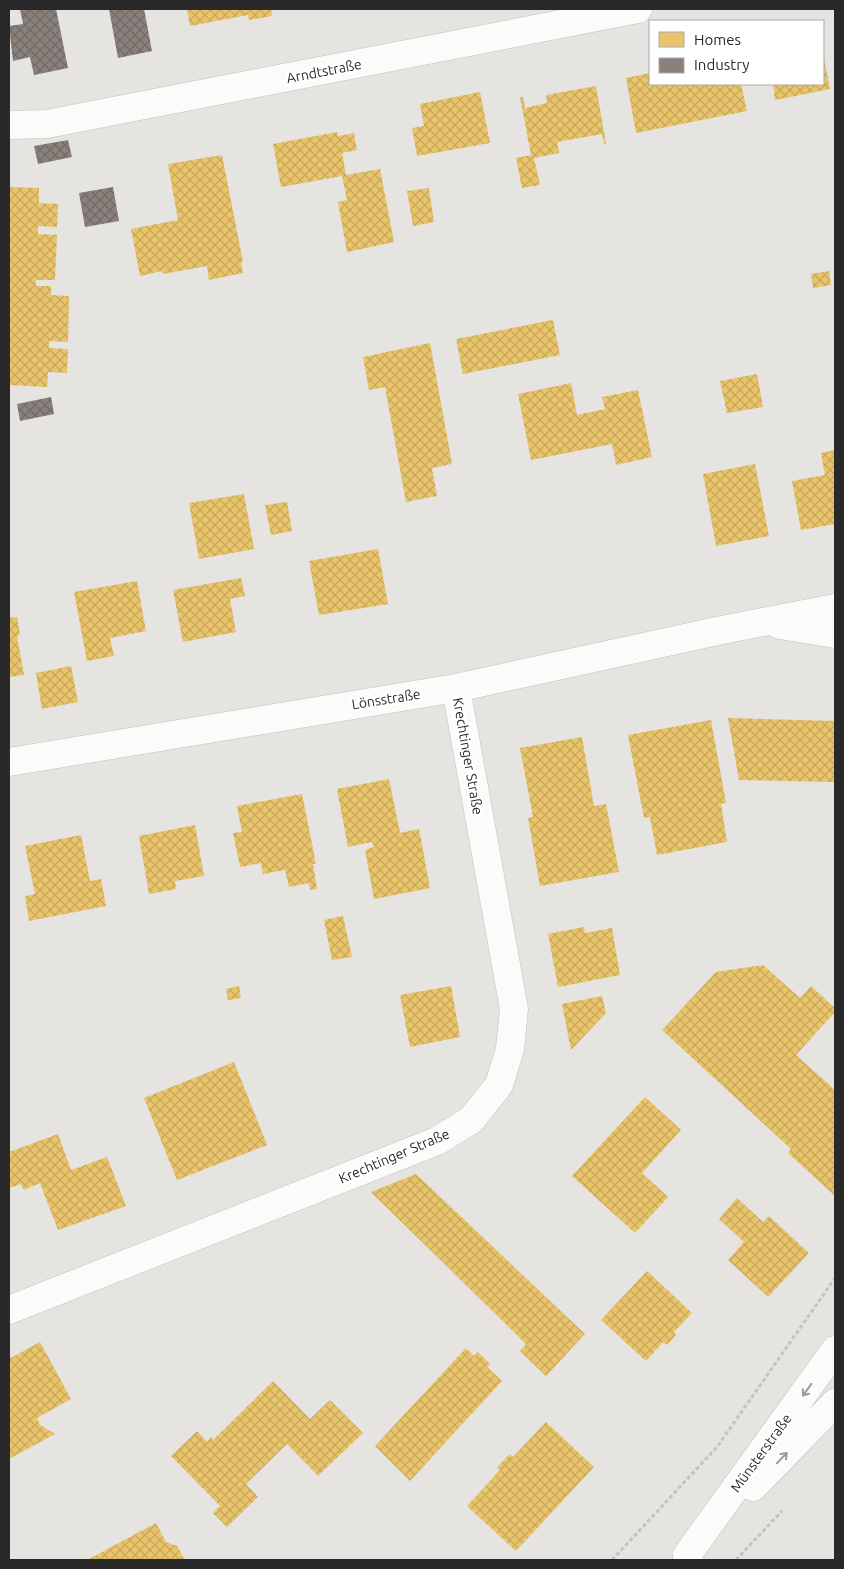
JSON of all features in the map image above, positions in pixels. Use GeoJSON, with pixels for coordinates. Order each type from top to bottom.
{"type":"FeatureCollection","features":[{"type":"Feature","properties":{"kind":"street","name":"Arndtstraße"},"geometry":{"type":"LineString","coordinates":[[9,125],[47,124],[638,9]]}},
{"type":"Feature","properties":{"kind":"street","name":"Lönsstraße"},"geometry":{"type":"LineString","coordinates":[[9,762],[456,688],[761,622],[835,608]]}},
{"type":"Feature","properties":{"kind":"street","name":"Lönsstraße"},"geometry":{"type":"LineString","coordinates":[[761,622],[835,634]]}},
{"type":"Feature","properties":{"kind":"street","name":"Krechtinger Straße"},"geometry":{"type":"LineString","coordinates":[[9,1310],[437,1141],[471,1120],[499,1085],[510,1050],[514,1009],[456,688]]}},
{"type":"Feature","properties":{"kind":"street","name":"Münsterstraße"},"geometry":{"type":"LineString","coordinates":[[685,1558],[835,1350]]}},
{"type":"Feature","properties":{"kind":"street","name":"Münsterstraße"},"geometry":{"type":"LineString","coordinates":[[685,1558],[835,1403]]}},
{"type":"Feature","properties":{"kind":"path"},"geometry":{"type":"LineString","coordinates":[[612,1560],[717,1447],[835,1278]]}},
{"type":"Feature","properties":{"kind":"building: Homes"},"geometry":{"type":"Polygon","coordinates":[[[187,9],[271,9],[272,16],[249,20],[248,15],[190,26],[187,9]]]}},
{"type":"Feature","properties":{"kind":"building: Homes"},"geometry":{"type":"Polygon","coordinates":[[[824,59],[830,89],[775,100],[773,85],[824,85],[824,59]]]}},
{"type":"Feature","properties":{"kind":"building: Homes"},"geometry":{"type":"Polygon","coordinates":[[[649,73],[649,85],[741,85],[747,111],[636,133],[626,78],[649,73]]]}},
{"type":"Feature","properties":{"kind":"building: Homes"},"geometry":{"type":"Polygon","coordinates":[[[596,86],[606,144],[604,144],[602,134],[557,142],[559,153],[534,158],[540,185],[522,188],[516,158],[531,155],[520,97],[523,97],[525,108],[547,103],[546,95],[596,86]]]}},
{"type":"Feature","properties":{"kind":"building: Homes"},"geometry":{"type":"Polygon","coordinates":[[[480,92],[490,143],[417,156],[412,128],[424,126],[420,104],[480,92]]]}},
{"type":"Feature","properties":{"kind":"building: Homes"},"geometry":{"type":"Polygon","coordinates":[[[337,132],[338,136],[354,133],[357,150],[342,153],[346,175],[380,169],[394,242],[347,252],[338,202],[347,200],[342,176],[281,187],[273,144],[337,132]]]}},
{"type":"Feature","properties":{"kind":"building: Homes"},"geometry":{"type":"Polygon","coordinates":[[[222,155],[243,262],[241,262],[243,273],[209,280],[207,266],[163,274],[162,271],[140,276],[131,229],[178,220],[168,164],[222,155]]]}},
{"type":"Feature","properties":{"kind":"building: Homes"},"geometry":{"type":"Polygon","coordinates":[[[9,187],[39,188],[39,203],[58,204],[57,227],[38,226],[38,234],[57,235],[55,280],[36,280],[36,286],[51,286],[51,295],[69,296],[68,342],[49,341],[49,348],[68,349],[67,373],[48,372],[47,387],[9,385],[9,187]]]}},
{"type":"Feature","properties":{"kind":"building: Homes"},"geometry":{"type":"Polygon","coordinates":[[[429,188],[434,222],[413,226],[407,191],[429,188]]]}},
{"type":"Feature","properties":{"kind":"building: Homes"},"geometry":{"type":"Polygon","coordinates":[[[829,271],[831,285],[813,288],[811,274],[829,271]]]}},
{"type":"Feature","properties":{"kind":"building: Homes"},"geometry":{"type":"Polygon","coordinates":[[[553,320],[560,355],[463,374],[456,339],[553,320]]]}},
{"type":"Feature","properties":{"kind":"building: Homes"},"geometry":{"type":"Polygon","coordinates":[[[430,343],[452,464],[432,468],[437,496],[406,502],[385,387],[369,390],[363,357],[430,343]]]}},
{"type":"Feature","properties":{"kind":"building: Homes"},"geometry":{"type":"Polygon","coordinates":[[[757,374],[763,407],[727,413],[720,381],[757,374]]]}},
{"type":"Feature","properties":{"kind":"building: Homes"},"geometry":{"type":"Polygon","coordinates":[[[571,383],[577,415],[605,409],[602,397],[638,390],[652,457],[616,465],[612,444],[531,460],[518,394],[571,383]]]}},
{"type":"Feature","properties":{"kind":"building: Homes"},"geometry":{"type":"Polygon","coordinates":[[[835,450],[835,524],[801,530],[792,481],[825,475],[821,453],[835,450]]]}},
{"type":"Feature","properties":{"kind":"building: Homes"},"geometry":{"type":"Polygon","coordinates":[[[755,464],[769,536],[716,546],[703,474],[755,464]]]}},
{"type":"Feature","properties":{"kind":"building: Homes"},"geometry":{"type":"Polygon","coordinates":[[[244,494],[254,549],[199,559],[189,503],[244,494]]]}},
{"type":"Feature","properties":{"kind":"building: Homes"},"geometry":{"type":"Polygon","coordinates":[[[287,502],[292,531],[271,535],[265,505],[287,502]]]}},
{"type":"Feature","properties":{"kind":"building: Homes"},"geometry":{"type":"Polygon","coordinates":[[[378,549],[388,604],[319,615],[309,561],[378,549]]]}},
{"type":"Feature","properties":{"kind":"building: Homes"},"geometry":{"type":"Polygon","coordinates":[[[241,578],[245,596],[230,599],[236,632],[183,642],[173,590],[241,578]]]}},
{"type":"Feature","properties":{"kind":"building: Homes"},"geometry":{"type":"Polygon","coordinates":[[[137,581],[146,631],[110,638],[114,656],[87,661],[74,592],[137,581]]]}},
{"type":"Feature","properties":{"kind":"building: Homes"},"geometry":{"type":"Polygon","coordinates":[[[17,617],[20,635],[17,636],[24,675],[9,677],[9,618],[17,617]]]}},
{"type":"Feature","properties":{"kind":"building: Homes"},"geometry":{"type":"Polygon","coordinates":[[[71,666],[78,702],[42,709],[36,673],[71,666]]]}},
{"type":"Feature","properties":{"kind":"building: Homes"},"geometry":{"type":"Polygon","coordinates":[[[728,718],[835,721],[835,782],[739,780],[728,718]]]}},
{"type":"Feature","properties":{"kind":"building: Homes"},"geometry":{"type":"Polygon","coordinates":[[[711,720],[726,803],[721,804],[727,842],[657,855],[650,817],[644,818],[628,735],[711,720]]]}},
{"type":"Feature","properties":{"kind":"building: Homes"},"geometry":{"type":"Polygon","coordinates":[[[582,737],[594,806],[606,804],[619,872],[540,886],[528,818],[533,817],[520,748],[582,737]]]}},
{"type":"Feature","properties":{"kind":"building: Homes"},"geometry":{"type":"Polygon","coordinates":[[[389,779],[400,833],[419,829],[430,888],[374,899],[365,850],[374,847],[372,842],[348,847],[337,789],[389,779]]]}},
{"type":"Feature","properties":{"kind":"building: Homes"},"geometry":{"type":"Polygon","coordinates":[[[302,794],[316,864],[313,864],[317,889],[310,890],[309,883],[289,887],[285,870],[263,874],[261,863],[240,867],[233,833],[242,832],[237,806],[302,794]]]}},
{"type":"Feature","properties":{"kind":"building: Homes"},"geometry":{"type":"Polygon","coordinates":[[[195,825],[204,876],[175,881],[176,889],[149,894],[139,836],[195,825]]]}},
{"type":"Feature","properties":{"kind":"building: Homes"},"geometry":{"type":"Polygon","coordinates":[[[81,835],[90,881],[101,879],[106,906],[29,921],[25,896],[35,894],[25,846],[81,835]]]}},
{"type":"Feature","properties":{"kind":"building: Homes"},"geometry":{"type":"Polygon","coordinates":[[[343,916],[352,957],[332,960],[324,920],[343,916]]]}},
{"type":"Feature","properties":{"kind":"building: Homes"},"geometry":{"type":"Polygon","coordinates":[[[584,927],[585,933],[612,928],[620,975],[558,987],[548,934],[584,927]]]}},
{"type":"Feature","properties":{"kind":"building: Homes"},"geometry":{"type":"Polygon","coordinates":[[[763,965],[800,998],[811,986],[835,1008],[835,1012],[796,1055],[835,1090],[835,1196],[788,1153],[791,1149],[662,1030],[716,972],[763,965]]]}},
{"type":"Feature","properties":{"kind":"building: Homes"},"geometry":{"type":"Polygon","coordinates":[[[239,986],[241,998],[228,1000],[226,989],[239,986]]]}},
{"type":"Feature","properties":{"kind":"building: Homes"},"geometry":{"type":"Polygon","coordinates":[[[451,986],[460,1037],[410,1047],[400,995],[451,986]]]}},
{"type":"Feature","properties":{"kind":"building: Homes"},"geometry":{"type":"Polygon","coordinates":[[[602,996],[606,1013],[571,1050],[562,1004],[602,996]]]}},
{"type":"Feature","properties":{"kind":"building: Homes"},"geometry":{"type":"Polygon","coordinates":[[[234,1062],[267,1145],[177,1180],[144,1098],[234,1062]]]}},
{"type":"Feature","properties":{"kind":"building: Homes"},"geometry":{"type":"Polygon","coordinates":[[[645,1097],[681,1130],[642,1173],[668,1197],[635,1233],[572,1176],[645,1097]]]}},
{"type":"Feature","properties":{"kind":"building: Homes"},"geometry":{"type":"Polygon","coordinates":[[[58,1134],[71,1170],[107,1157],[126,1206],[58,1230],[40,1183],[24,1190],[21,1184],[9,1188],[9,1152],[58,1134]]]}},
{"type":"Feature","properties":{"kind":"building: Homes"},"geometry":{"type":"Polygon","coordinates":[[[416,1174],[585,1334],[546,1376],[520,1351],[526,1344],[371,1192],[416,1174]]]}},
{"type":"Feature","properties":{"kind":"building: Homes"},"geometry":{"type":"Polygon","coordinates":[[[737,1198],[763,1222],[769,1216],[809,1253],[768,1297],[728,1260],[744,1242],[719,1219],[737,1198]]]}},
{"type":"Feature","properties":{"kind":"building: Homes"},"geometry":{"type":"Polygon","coordinates":[[[647,1271],[692,1313],[674,1332],[676,1335],[667,1345],[663,1342],[646,1361],[601,1320],[647,1271]]]}},
{"type":"Feature","properties":{"kind":"building: Homes"},"geometry":{"type":"Polygon","coordinates":[[[40,1342],[71,1399],[37,1418],[40,1425],[55,1434],[9,1459],[9,1359],[40,1342]]]}},
{"type":"Feature","properties":{"kind":"building: Homes"},"geometry":{"type":"Polygon","coordinates":[[[466,1348],[474,1356],[478,1352],[490,1364],[487,1367],[502,1381],[410,1481],[375,1446],[466,1348]]]}},
{"type":"Feature","properties":{"kind":"building: Homes"},"geometry":{"type":"Polygon","coordinates":[[[273,1381],[310,1419],[330,1400],[363,1433],[318,1476],[287,1444],[246,1484],[258,1497],[227,1527],[213,1513],[220,1506],[171,1456],[197,1431],[207,1442],[211,1437],[213,1440],[273,1381]]]}},
{"type":"Feature","properties":{"kind":"building: Homes"},"geometry":{"type":"Polygon","coordinates":[[[546,1422],[594,1467],[516,1551],[467,1506],[500,1470],[497,1467],[510,1454],[513,1457],[546,1422]]]}},
{"type":"Feature","properties":{"kind":"building: Homes"},"geometry":{"type":"Polygon","coordinates":[[[156,1523],[166,1542],[177,1546],[185,1560],[87,1560],[156,1523]]]}},
{"type":"Feature","properties":{"kind":"building: Industry"},"geometry":{"type":"Polygon","coordinates":[[[20,9],[56,9],[68,68],[34,75],[30,57],[13,61],[9,26],[23,24],[20,9]]]}},
{"type":"Feature","properties":{"kind":"building: Industry"},"geometry":{"type":"Polygon","coordinates":[[[109,9],[144,9],[152,51],[118,58],[109,9]]]}},
{"type":"Feature","properties":{"kind":"building: Industry"},"geometry":{"type":"Polygon","coordinates":[[[68,140],[72,157],[38,164],[34,146],[68,140]]]}},
{"type":"Feature","properties":{"kind":"building: Industry"},"geometry":{"type":"Polygon","coordinates":[[[113,187],[119,221],[85,227],[79,193],[113,187]]]}},
{"type":"Feature","properties":{"kind":"building: Industry"},"geometry":{"type":"Polygon","coordinates":[[[51,397],[54,414],[20,421],[17,404],[51,397]]]}}]}
